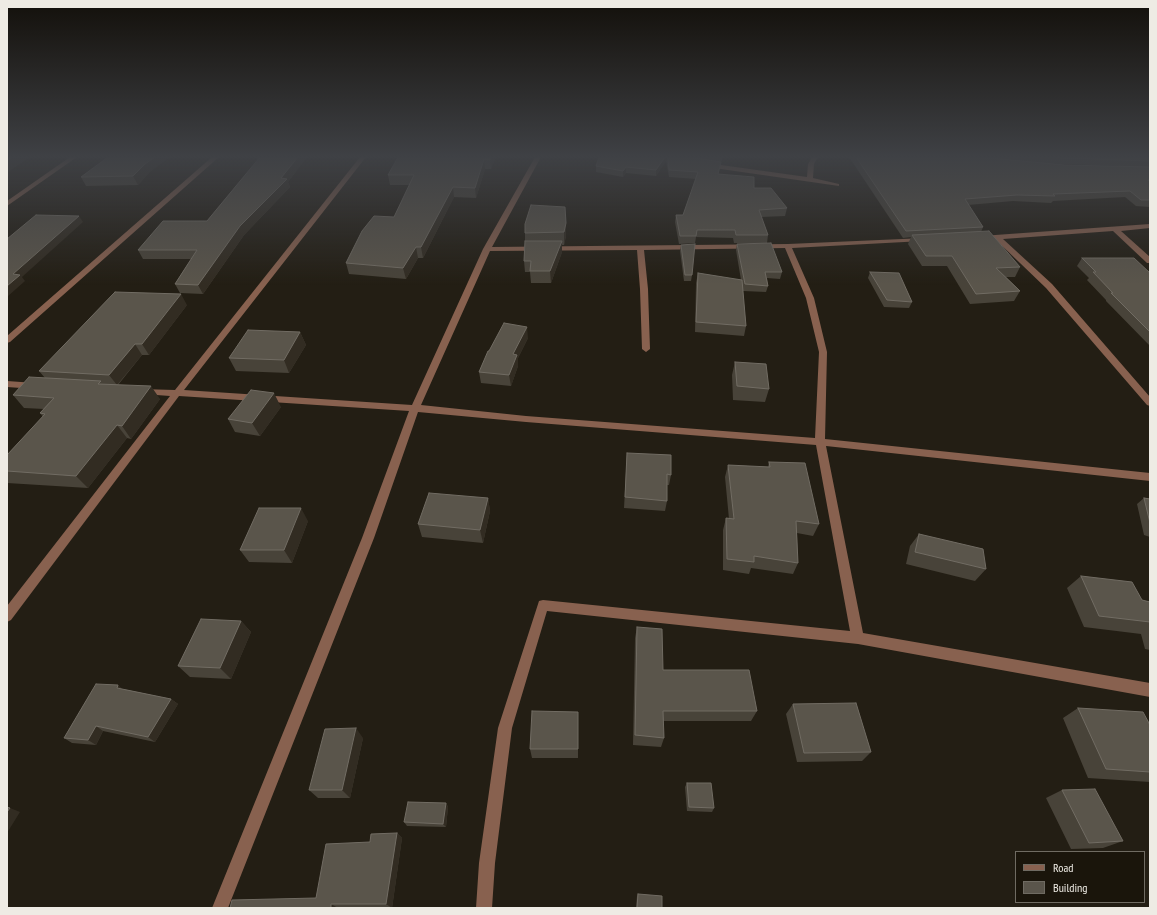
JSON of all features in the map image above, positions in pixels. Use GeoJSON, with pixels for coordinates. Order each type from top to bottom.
{"type":"FeatureCollection","features":[{"type":"Feature","properties":{"kind":"street"},"geometry":{"type":"LineString","coordinates":[[7,340],[167,200]]}},
{"type":"Feature","properties":{"kind":"street"},"geometry":{"type":"LineString","coordinates":[[7,616],[176,393],[329,200]]}},
{"type":"Feature","properties":{"kind":"street"},"geometry":{"type":"LineString","coordinates":[[220,908],[368,538],[415,408],[487,249],[514,200]]}},
{"type":"Feature","properties":{"kind":"street"},"geometry":{"type":"LineString","coordinates":[[974,238],[1150,226]]}},
{"type":"Feature","properties":{"kind":"street"},"geometry":{"type":"LineString","coordinates":[[1115,229],[1150,261]]}},
{"type":"Feature","properties":{"kind":"street"},"geometry":{"type":"LineString","coordinates":[[997,237],[1049,286],[1150,403]]}},
{"type":"Feature","properties":{"kind":"street"},"geometry":{"type":"LineString","coordinates":[[487,249],[788,246],[928,239]]}},
{"type":"Feature","properties":{"kind":"street"},"geometry":{"type":"LineString","coordinates":[[788,246],[810,298],[824,352],[820,442],[858,638]]}},
{"type":"Feature","properties":{"kind":"street"},"geometry":{"type":"LineString","coordinates":[[640,247],[644,289],[646,349]]}},
{"type":"Feature","properties":{"kind":"street"},"geometry":{"type":"LineString","coordinates":[[7,384],[46,386]]}},
{"type":"Feature","properties":{"kind":"street"},"geometry":{"type":"LineString","coordinates":[[130,391],[415,408],[526,419],[820,442],[1150,477]]}},
{"type":"Feature","properties":{"kind":"street"},"geometry":{"type":"LineString","coordinates":[[484,908],[487,863],[505,728],[543,605],[858,638],[1150,690]]}},
{"type":"Feature","properties":{"kind":"building"},"geometry":{"type":"Polygon","coordinates":[[[225,200],[266,200],[240,226],[198,285],[175,284],[197,250],[138,250],[163,221],[207,221],[225,200]]]}},
{"type":"Feature","properties":{"kind":"building"},"geometry":{"type":"Polygon","coordinates":[[[402,200],[446,200],[421,247],[416,247],[403,268],[346,263],[362,231],[374,216],[394,217],[402,200]]]}},
{"type":"Feature","properties":{"kind":"building"},"geometry":{"type":"Polygon","coordinates":[[[688,200],[780,200],[787,208],[759,210],[768,235],[736,235],[735,230],[697,230],[696,236],[680,236],[676,215],[683,215],[688,200]]]}},
{"type":"Feature","properties":{"kind":"building"},"geometry":{"type":"Polygon","coordinates":[[[885,200],[965,200],[983,227],[906,231],[885,200]]]}},
{"type":"Feature","properties":{"kind":"building"},"geometry":{"type":"Polygon","coordinates":[[[531,205],[565,207],[566,223],[564,232],[525,233],[525,224],[531,205]]]}},
{"type":"Feature","properties":{"kind":"building"},"geometry":{"type":"Polygon","coordinates":[[[36,215],[79,216],[13,274],[20,275],[7,286],[7,239],[36,215]]]}},
{"type":"Feature","properties":{"kind":"building"},"geometry":{"type":"Polygon","coordinates":[[[989,231],[1020,267],[996,268],[1020,291],[976,294],[952,256],[926,256],[912,235],[989,231]]]}},
{"type":"Feature","properties":{"kind":"building"},"geometry":{"type":"Polygon","coordinates":[[[525,241],[562,241],[550,271],[530,271],[531,261],[524,261],[525,241]]]}},
{"type":"Feature","properties":{"kind":"building"},"geometry":{"type":"Polygon","coordinates":[[[771,243],[782,272],[765,272],[768,286],[745,284],[737,244],[771,243]]]}},
{"type":"Feature","properties":{"kind":"building"},"geometry":{"type":"Polygon","coordinates":[[[695,244],[692,275],[685,275],[681,245],[695,244]]]}},
{"type":"Feature","properties":{"kind":"building"},"geometry":{"type":"Polygon","coordinates":[[[1082,258],[1134,258],[1150,273],[1150,332],[1111,293],[1113,293],[1082,258]]]}},
{"type":"Feature","properties":{"kind":"building"},"geometry":{"type":"Polygon","coordinates":[[[870,272],[899,273],[912,302],[887,300],[870,272]]]}},
{"type":"Feature","properties":{"kind":"building"},"geometry":{"type":"Polygon","coordinates":[[[698,273],[742,280],[746,326],[696,322],[698,273]]]}},
{"type":"Feature","properties":{"kind":"building"},"geometry":{"type":"Polygon","coordinates":[[[115,292],[181,294],[142,344],[135,344],[109,375],[39,371],[115,292]]]}},
{"type":"Feature","properties":{"kind":"building"},"geometry":{"type":"Polygon","coordinates":[[[504,323],[527,327],[513,354],[517,355],[509,375],[479,372],[488,351],[504,323]]]}},
{"type":"Feature","properties":{"kind":"building"},"geometry":{"type":"Polygon","coordinates":[[[248,330],[300,332],[284,360],[229,358],[248,330]]]}},
{"type":"Feature","properties":{"kind":"building"},"geometry":{"type":"Polygon","coordinates":[[[735,362],[766,364],[769,389],[737,386],[735,362]]]}},
{"type":"Feature","properties":{"kind":"building"},"geometry":{"type":"Polygon","coordinates":[[[29,377],[101,381],[98,384],[151,386],[122,426],[117,425],[76,476],[7,471],[7,455],[45,414],[40,413],[54,398],[13,395],[29,377]]]}},
{"type":"Feature","properties":{"kind":"building"},"geometry":{"type":"Polygon","coordinates":[[[251,390],[274,393],[252,423],[228,419],[251,390]]]}},
{"type":"Feature","properties":{"kind":"building"},"geometry":{"type":"Polygon","coordinates":[[[627,453],[671,455],[671,475],[667,474],[667,501],[625,497],[627,453]]]}},
{"type":"Feature","properties":{"kind":"building"},"geometry":{"type":"Polygon","coordinates":[[[769,462],[805,463],[819,524],[796,521],[798,563],[754,556],[754,562],[727,559],[726,518],[734,519],[728,465],[770,467],[769,462]]]}},
{"type":"Feature","properties":{"kind":"building"},"geometry":{"type":"Polygon","coordinates":[[[429,493],[488,498],[480,530],[418,524],[429,493]]]}},
{"type":"Feature","properties":{"kind":"building"},"geometry":{"type":"Polygon","coordinates":[[[1144,498],[1150,499],[1150,523],[1144,498]]]}},
{"type":"Feature","properties":{"kind":"building"},"geometry":{"type":"Polygon","coordinates":[[[259,508],[301,508],[284,550],[240,550],[259,508]]]}},
{"type":"Feature","properties":{"kind":"building"},"geometry":{"type":"Polygon","coordinates":[[[919,534],[983,549],[986,569],[915,552],[919,534]]]}},
{"type":"Feature","properties":{"kind":"building"},"geometry":{"type":"Polygon","coordinates":[[[1081,576],[1132,582],[1142,600],[1150,602],[1150,622],[1099,616],[1081,576]]]}},
{"type":"Feature","properties":{"kind":"building"},"geometry":{"type":"Polygon","coordinates":[[[201,619],[241,621],[220,668],[178,666],[201,619]]]}},
{"type":"Feature","properties":{"kind":"building"},"geometry":{"type":"Polygon","coordinates":[[[637,627],[662,629],[663,670],[749,670],[757,711],[663,711],[664,738],[635,735],[637,627]]]}},
{"type":"Feature","properties":{"kind":"building"},"geometry":{"type":"Polygon","coordinates":[[[96,684],[118,685],[117,688],[171,699],[148,737],[96,726],[88,740],[64,738],[96,684]]]}},
{"type":"Feature","properties":{"kind":"building"},"geometry":{"type":"Polygon","coordinates":[[[856,703],[871,752],[804,753],[793,704],[856,703]]]}},
{"type":"Feature","properties":{"kind":"building"},"geometry":{"type":"Polygon","coordinates":[[[1078,708],[1143,712],[1150,725],[1150,772],[1106,769],[1078,708]]]}},
{"type":"Feature","properties":{"kind":"building"},"geometry":{"type":"Polygon","coordinates":[[[532,711],[578,712],[578,749],[530,749],[532,711]]]}},
{"type":"Feature","properties":{"kind":"building"},"geometry":{"type":"Polygon","coordinates":[[[356,728],[342,790],[309,790],[325,729],[356,728]]]}},
{"type":"Feature","properties":{"kind":"building"},"geometry":{"type":"Polygon","coordinates":[[[687,783],[711,783],[714,808],[689,807],[687,783]]]}},
{"type":"Feature","properties":{"kind":"building"},"geometry":{"type":"Polygon","coordinates":[[[1095,789],[1123,841],[1089,843],[1062,790],[1095,789]]]}},
{"type":"Feature","properties":{"kind":"building"},"geometry":{"type":"Polygon","coordinates":[[[408,802],[446,803],[443,824],[404,822],[408,802]]]}},
{"type":"Feature","properties":{"kind":"building"},"geometry":{"type":"Polygon","coordinates":[[[397,833],[386,904],[331,904],[331,908],[230,908],[232,900],[316,898],[326,844],[370,842],[371,834],[397,833]]]}},
{"type":"Feature","properties":{"kind":"building"},"geometry":{"type":"Polygon","coordinates":[[[638,894],[662,896],[662,908],[637,908],[638,894]]]}}]}
